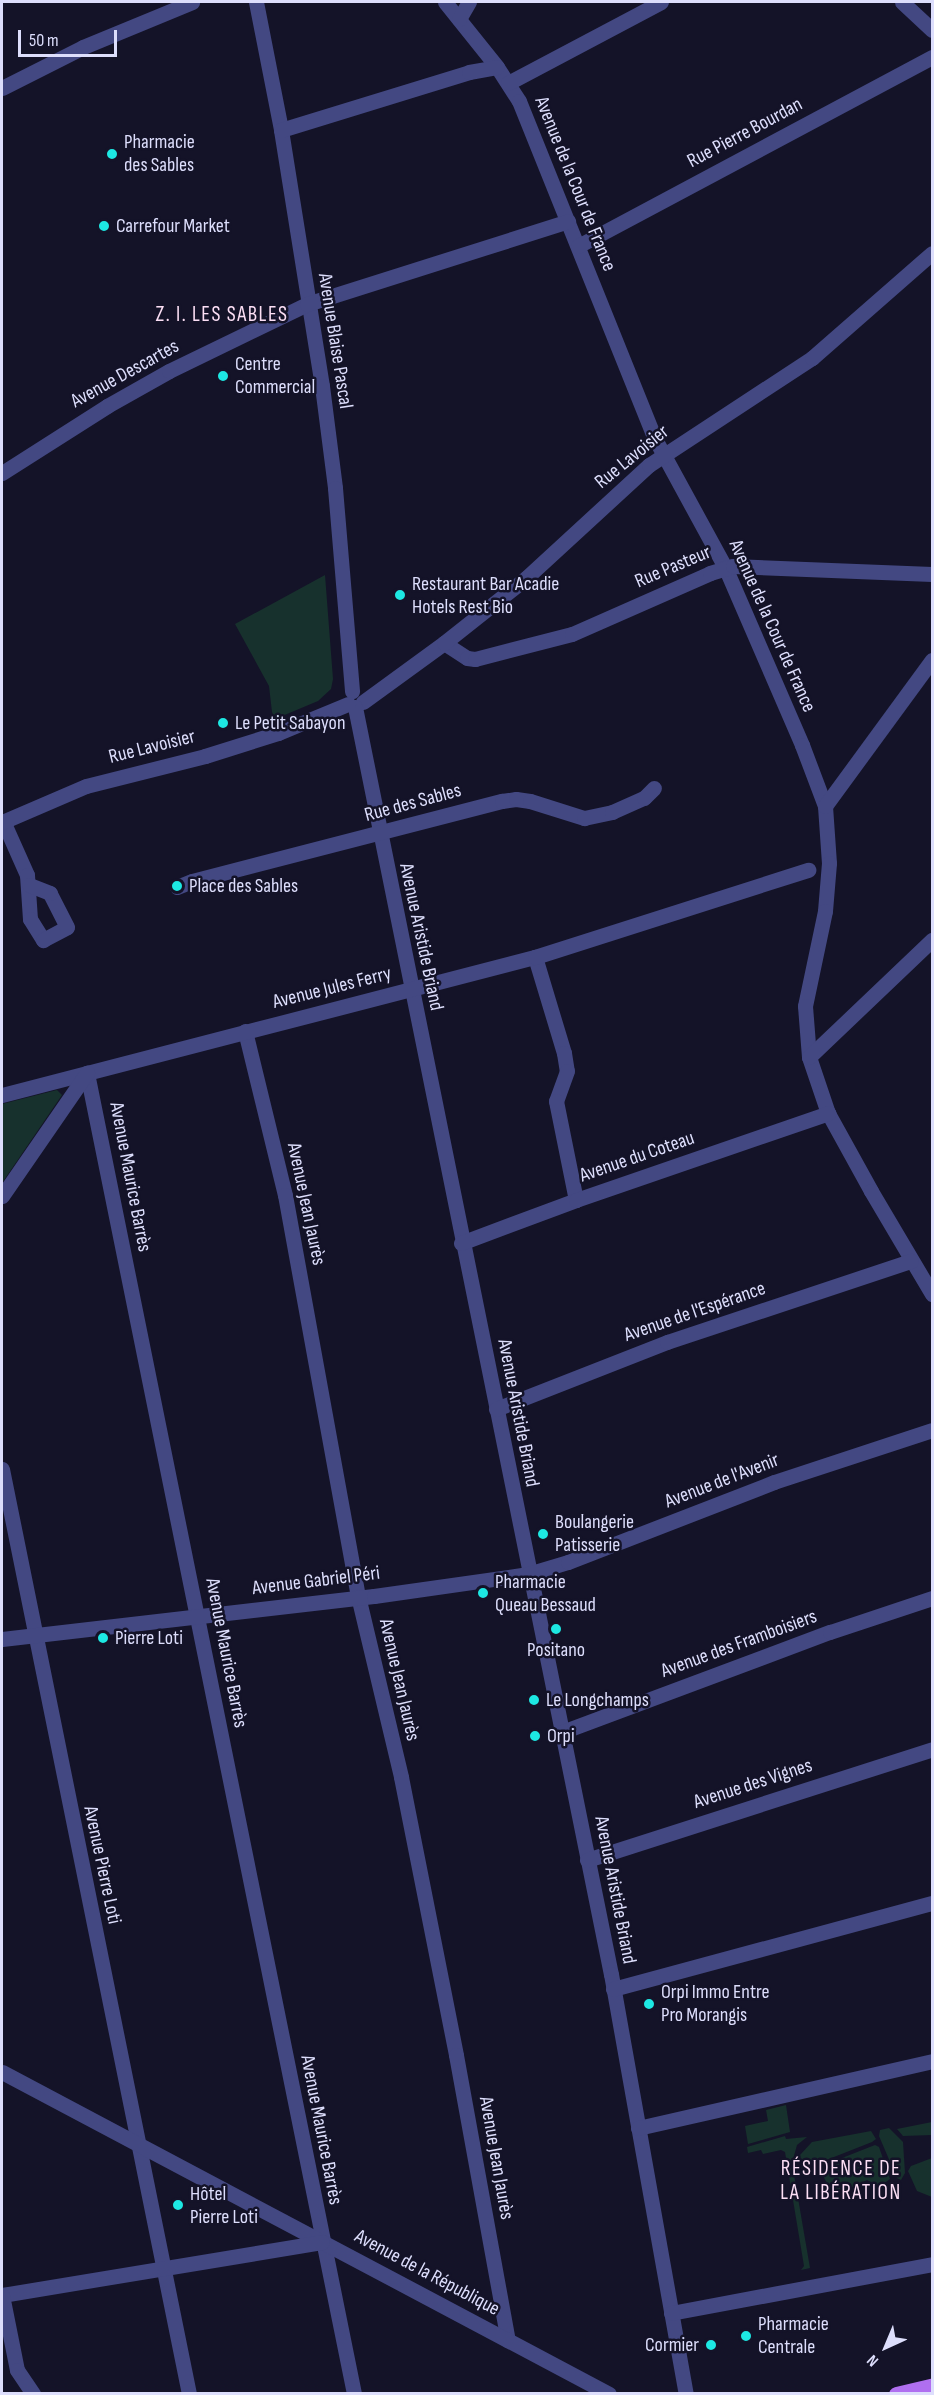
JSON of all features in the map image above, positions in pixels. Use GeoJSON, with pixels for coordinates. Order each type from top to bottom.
{"type":"FeatureCollection","features":[{"type":"Feature","properties":{"kind":"main road"},"geometry":{"type":"LineString","coordinates":[[896,2394],[933,2386]]}},
{"type":"Feature","properties":{"kind":"street","name":"Avenue Blaise Pascal"},"geometry":{"type":"LineString","coordinates":[[256,2],[281,130],[307,304],[322,386],[335,488],[355,701]]}},
{"type":"Feature","properties":{"kind":"street","name":"Avenue de la Cour de France"},"geometry":{"type":"LineString","coordinates":[[445,2],[497,67],[519,101],[663,455],[725,567],[802,745],[825,806],[829,863],[825,911],[805,1006],[809,1057],[828,1113],[911,1261],[927,1272],[933,1294]]}},
{"type":"Feature","properties":{"kind":"street"},"geometry":{"type":"LineString","coordinates":[[459,18],[469,2]]}},
{"type":"Feature","properties":{"kind":"street"},"geometry":{"type":"LineString","coordinates":[[508,83],[660,2]]}},
{"type":"Feature","properties":{"kind":"street"},"geometry":{"type":"LineString","coordinates":[[902,2],[933,30]]}},
{"type":"Feature","properties":{"kind":"street"},"geometry":{"type":"LineString","coordinates":[[2,88],[83,47],[187,4]]}},
{"type":"Feature","properties":{"kind":"street","name":"Rue Pierre Bourdan"},"geometry":{"type":"LineString","coordinates":[[578,246],[933,57]]}},
{"type":"Feature","properties":{"kind":"street"},"geometry":{"type":"LineString","coordinates":[[281,130],[469,72],[497,67]]}},
{"type":"Feature","properties":{"kind":"street","name":"Avenue Descartes"},"geometry":{"type":"LineString","coordinates":[[2,473],[106,406],[169,371],[307,304],[568,221]]}},
{"type":"Feature","properties":{"kind":"street","name":"Rue Lavoisier"},"geometry":{"type":"LineString","coordinates":[[2,821],[86,786],[278,733],[355,701],[444,643],[526,578],[663,455],[812,358],[933,253]]}},
{"type":"Feature","properties":{"kind":"street","name":"Rue Pasteur"},"geometry":{"type":"LineString","coordinates":[[444,643],[467,658],[475,659],[572,634],[725,567],[766,566],[933,574]]}},
{"type":"Feature","properties":{"kind":"street"},"geometry":{"type":"LineString","coordinates":[[825,806],[933,660]]}},
{"type":"Feature","properties":{"kind":"street","name":"Avenue Aristide Briand"},"geometry":{"type":"LineString","coordinates":[[355,701],[379,834],[461,1244],[613,1989],[686,2394]]}},
{"type":"Feature","properties":{"kind":"street","name":"Rue des Sables"},"geometry":{"type":"LineString","coordinates":[[177,887],[203,878],[516,799],[571,816],[597,816],[644,798],[654,788]]}},
{"type":"Feature","properties":{"kind":"street"},"geometry":{"type":"LineString","coordinates":[[2,821],[27,875],[29,885]]}},
{"type":"Feature","properties":{"kind":"street","name":"Avenue Jules Ferry"},"geometry":{"type":"LineString","coordinates":[[2,1095],[535,957],[808,870]]}},
{"type":"Feature","properties":{"kind":"street"},"geometry":{"type":"LineString","coordinates":[[809,1057],[933,940]]}},
{"type":"Feature","properties":{"kind":"street"},"geometry":{"type":"LineString","coordinates":[[535,957],[564,1053],[567,1071],[556,1101],[576,1200]]}},
{"type":"Feature","properties":{"kind":"street","name":"Avenue Jean Jaurès"},"geometry":{"type":"LineString","coordinates":[[245,1031],[285,1195],[358,1596],[403,1789],[456,2055],[508,2340]]}},
{"type":"Feature","properties":{"kind":"street"},"geometry":{"type":"LineString","coordinates":[[2,1196],[87,1073]]}},
{"type":"Feature","properties":{"kind":"street","name":"Avenue Maurice Barrès"},"geometry":{"type":"LineString","coordinates":[[87,1073],[354,2394]]}},
{"type":"Feature","properties":{"kind":"street","name":"Avenue du Coteau"},"geometry":{"type":"LineString","coordinates":[[461,1244],[576,1200],[828,1113]]}},
{"type":"Feature","properties":{"kind":"street","name":"Avenue de l'Espérance"},"geometry":{"type":"LineString","coordinates":[[496,1408],[667,1342],[911,1261]]}},
{"type":"Feature","properties":{"kind":"street","name":"Avenue de l'Avenir"},"geometry":{"type":"LineString","coordinates":[[528,1574],[576,1559],[774,1482],[933,1430]]}},
{"type":"Feature","properties":{"kind":"street","name":"Avenue Pierre Loti"},"geometry":{"type":"LineString","coordinates":[[2,1469],[189,2394]]}},
{"type":"Feature","properties":{"kind":"street","name":"Avenue Gabriel Péri"},"geometry":{"type":"LineString","coordinates":[[2,1639],[196,1617],[528,1574]]}},
{"type":"Feature","properties":{"kind":"street","name":"Avenue des Framboisiers"},"geometry":{"type":"LineString","coordinates":[[562,1732],[830,1632],[933,1599]]}},
{"type":"Feature","properties":{"kind":"street","name":"Avenue des Vignes"},"geometry":{"type":"LineString","coordinates":[[587,1860],[933,1749]]}},
{"type":"Feature","properties":{"kind":"street"},"geometry":{"type":"LineString","coordinates":[[613,1989],[933,1903]]}},
{"type":"Feature","properties":{"kind":"street"},"geometry":{"type":"LineString","coordinates":[[638,2128],[933,2061]]}},
{"type":"Feature","properties":{"kind":"street","name":"Avenue de la République"},"geometry":{"type":"LineString","coordinates":[[2,2072],[609,2394]]}},
{"type":"Feature","properties":{"kind":"street"},"geometry":{"type":"LineString","coordinates":[[33,2394],[17,2370],[2,2295],[322,2242]]}},
{"type":"Feature","properties":{"kind":"street"},"geometry":{"type":"LineString","coordinates":[[671,2313],[933,2264]]}},
{"type":"Feature","properties":{"kind":"green space"},"geometry":{"type":"Polygon","coordinates":[[[325,575],[333,679],[331,689],[318,701],[275,719],[269,686],[235,624],[325,575]]]}},
{"type":"Feature","properties":{"kind":"green space"},"geometry":{"type":"Polygon","coordinates":[[[57,1090],[62,1095],[2,1183],[2,1104],[57,1090]]]}},
{"type":"Feature","properties":{"kind":"green space"},"geometry":{"type":"Polygon","coordinates":[[[786,2105],[790,2132],[748,2144],[745,2126],[768,2121],[766,2110],[786,2105]]]}},
{"type":"Feature","properties":{"kind":"green space"},"geometry":{"type":"Polygon","coordinates":[[[932,2122],[932,2135],[903,2136],[897,2129],[932,2122]]]}},
{"type":"Feature","properties":{"kind":"green space"},"geometry":{"type":"Polygon","coordinates":[[[889,2128],[903,2142],[905,2173],[901,2180],[897,2178],[879,2136],[880,2130],[889,2128]]]}},
{"type":"Feature","properties":{"kind":"green space"},"geometry":{"type":"Polygon","coordinates":[[[871,2131],[876,2139],[872,2142],[801,2170],[800,2155],[812,2142],[871,2131]]]}},
{"type":"Feature","properties":{"kind":"green space"},"geometry":{"type":"Polygon","coordinates":[[[785,2136],[786,2139],[807,2137],[797,2145],[792,2163],[810,2268],[801,2270],[804,2266],[785,2152],[781,2150],[763,2154],[761,2150],[748,2153],[747,2147],[785,2136]]]}},
{"type":"Feature","properties":{"kind":"green space"},"geometry":{"type":"Polygon","coordinates":[[[875,2145],[879,2147],[890,2179],[879,2187],[867,2180],[854,2187],[831,2192],[819,2167],[875,2145]]]}},
{"type":"Feature","properties":{"kind":"green space"},"geometry":{"type":"Polygon","coordinates":[[[932,2158],[932,2197],[917,2191],[908,2171],[911,2166],[932,2158]]]}},
{"type":"Feature","properties":{"kind":"place","name":"Pharmacie des Sables"},"geometry":{"type":"Point","coordinates":[112,154]}},
{"type":"Feature","properties":{"kind":"place","name":"Carrefour Market"},"geometry":{"type":"Point","coordinates":[104,226]}},
{"type":"Feature","properties":{"kind":"place","name":"Centre Commercial"},"geometry":{"type":"Point","coordinates":[223,376]}},
{"type":"Feature","properties":{"kind":"place","name":"Restaurant Bar Acadie Hotels Rest Bio"},"geometry":{"type":"Point","coordinates":[400,595]}},
{"type":"Feature","properties":{"kind":"place","name":"Le Petit Sabayon"},"geometry":{"type":"Point","coordinates":[223,723]}},
{"type":"Feature","properties":{"kind":"place","name":"Place des Sables"},"geometry":{"type":"Point","coordinates":[177,886]}},
{"type":"Feature","properties":{"kind":"place","name":"Boulangerie Patisserie"},"geometry":{"type":"Point","coordinates":[543,1534]}},
{"type":"Feature","properties":{"kind":"place","name":"Pharmacie Queau Bessaud"},"geometry":{"type":"Point","coordinates":[483,1593]}},
{"type":"Feature","properties":{"kind":"place","name":"Positano"},"geometry":{"type":"Point","coordinates":[556,1629]}},
{"type":"Feature","properties":{"kind":"place","name":"Pierre Loti"},"geometry":{"type":"Point","coordinates":[103,1638]}},
{"type":"Feature","properties":{"kind":"place","name":"Le Longchamps"},"geometry":{"type":"Point","coordinates":[534,1700]}},
{"type":"Feature","properties":{"kind":"place","name":"Orpi"},"geometry":{"type":"Point","coordinates":[535,1736]}},
{"type":"Feature","properties":{"kind":"place","name":"Orpi Immo Entre Pro Morangis"},"geometry":{"type":"Point","coordinates":[649,2004]}},
{"type":"Feature","properties":{"kind":"place","name":"Hôtel Pierre Loti"},"geometry":{"type":"Point","coordinates":[178,2205]}},
{"type":"Feature","properties":{"kind":"place","name":"Pharmacie Centrale"},"geometry":{"type":"Point","coordinates":[746,2336]}},
{"type":"Feature","properties":{"kind":"place","name":"Cormier"},"geometry":{"type":"Point","coordinates":[711,2345]}},
{"type":"Feature","properties":{"kind":"district","name":"Z. I. LES SABLES"},"geometry":{"type":"Point","coordinates":[222,315]}},
{"type":"Feature","properties":{"kind":"district","name":"RÉSIDENCE DE LA LIBÉRATION"},"geometry":{"type":"Point","coordinates":[841,2181]}}]}
